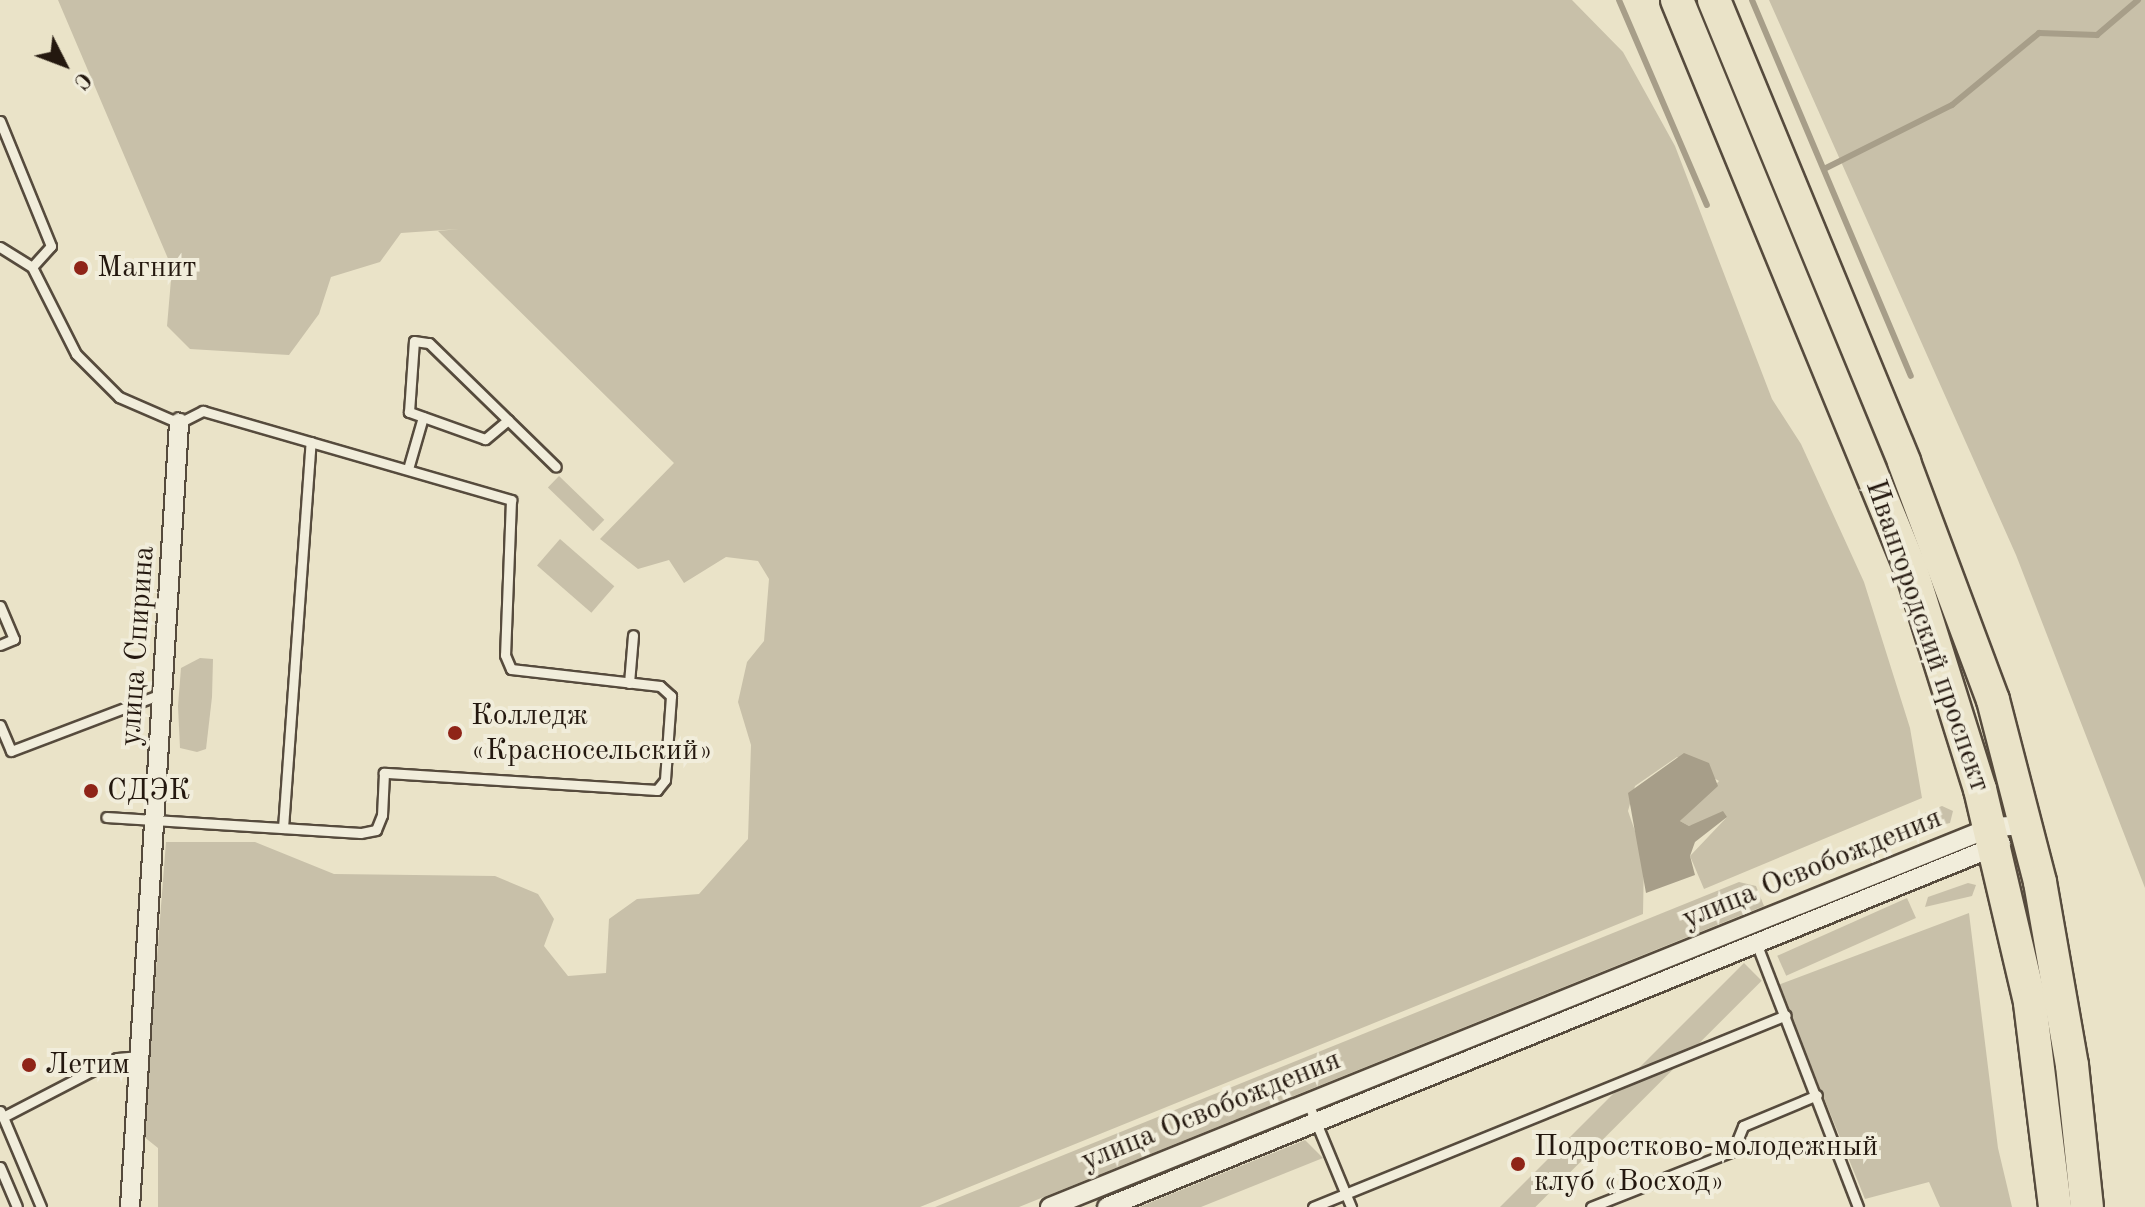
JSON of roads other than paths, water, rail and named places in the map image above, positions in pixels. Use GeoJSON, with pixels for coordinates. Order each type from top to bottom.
{"type":"FeatureCollection","features":[{"type":"Feature","properties":{"kind":"highway","name":"Ивангородский проспект"},"geometry":{"type":"LineString","coordinates":[[1677,0],[1911,569],[1995,837],[2030,1003],[2055,1207]]}},
{"type":"Feature","properties":{"kind":"highway","name":"Ивангородский проспект"},"geometry":{"type":"LineString","coordinates":[[1714,0],[1943,560],[2029,825],[2072,1065],[2087,1207]]}},
{"type":"Feature","properties":{"kind":"street","name":"улица Спирина"},"geometry":{"type":"LineString","coordinates":[[130,1207],[179,423]]}},
{"type":"Feature","properties":{"kind":"street","name":"улица Освобождения"},"geometry":{"type":"LineString","coordinates":[[1050,1207],[1749,926],[2029,825]]}},
{"type":"Feature","properties":{"kind":"street","name":"улица Освобождения"},"geometry":{"type":"LineString","coordinates":[[1107,1207],[1757,946],[1995,837]]}},
{"type":"Feature","properties":{"kind":"lane"},"geometry":{"type":"LineString","coordinates":[[0,121],[51,246],[32,267]]}},
{"type":"Feature","properties":{"kind":"lane"},"geometry":{"type":"LineString","coordinates":[[0,247],[32,267],[95,378],[119,397],[179,423],[203,411],[511,500],[505,655],[511,669],[660,686],[671,696],[665,780],[657,790],[384,773],[376,830],[283,828],[107,817]]}},
{"type":"Feature","properties":{"kind":"lane"},"geometry":{"type":"LineString","coordinates":[[508,420],[485,439],[409,412],[414,341],[429,343],[508,420],[556,467]]}},
{"type":"Feature","properties":{"kind":"lane"},"geometry":{"type":"LineString","coordinates":[[408,469],[423,417]]}},
{"type":"Feature","properties":{"kind":"lane"},"geometry":{"type":"LineString","coordinates":[[283,828],[311,442]]}},
{"type":"Feature","properties":{"kind":"lane"},"geometry":{"type":"LineString","coordinates":[[0,606],[14,639],[0,645]]}},
{"type":"Feature","properties":{"kind":"lane"},"geometry":{"type":"LineString","coordinates":[[629,683],[633,635]]}},
{"type":"Feature","properties":{"kind":"lane"},"geometry":{"type":"LineString","coordinates":[[0,725],[11,751],[163,694]]}},
{"type":"Feature","properties":{"kind":"lane"},"geometry":{"type":"LineString","coordinates":[[1749,926],[1858,1207]]}},
{"type":"Feature","properties":{"kind":"lane"},"geometry":{"type":"LineString","coordinates":[[1313,1207],[1786,1015]]}},
{"type":"Feature","properties":{"kind":"lane"},"geometry":{"type":"LineString","coordinates":[[41,1207],[1,1114],[117,1058],[140,1056]]}},
{"type":"Feature","properties":{"kind":"lane"},"geometry":{"type":"LineString","coordinates":[[1591,1207],[1733,1151],[1743,1126],[1817,1095]]}},
{"type":"Feature","properties":{"kind":"lane"},"geometry":{"type":"LineString","coordinates":[[1308,1103],[1351,1207]]}},
{"type":"Feature","properties":{"kind":"lane"},"geometry":{"type":"LineString","coordinates":[[0,1167],[17,1207]]}},
{"type":"Feature","properties":{"kind":"waterway"},"geometry":{"type":"LineString","coordinates":[[1619,0],[1707,205]]}},
{"type":"Feature","properties":{"kind":"waterway"},"geometry":{"type":"LineString","coordinates":[[1752,0],[1911,376]]}},
{"type":"Feature","properties":{"kind":"waterway"},"geometry":{"type":"LineString","coordinates":[[1826,168],[1952,105],[2039,33],[2097,35],[2138,0]]}},
{"type":"Feature","properties":{"kind":"place","name":"Магнит"},"geometry":{"type":"Point","coordinates":[81,268]}},
{"type":"Feature","properties":{"kind":"place","name":"Колледж «Красносельский»"},"geometry":{"type":"Point","coordinates":[455,733]}},
{"type":"Feature","properties":{"kind":"place","name":"СДЭК"},"geometry":{"type":"Point","coordinates":[91,791]}},
{"type":"Feature","properties":{"kind":"place","name":"Летим"},"geometry":{"type":"Point","coordinates":[29,1065]}},
{"type":"Feature","properties":{"kind":"place","name":"Подростково-молодежный клуб «Восход»"},"geometry":{"type":"Point","coordinates":[1518,1164]}}]}
